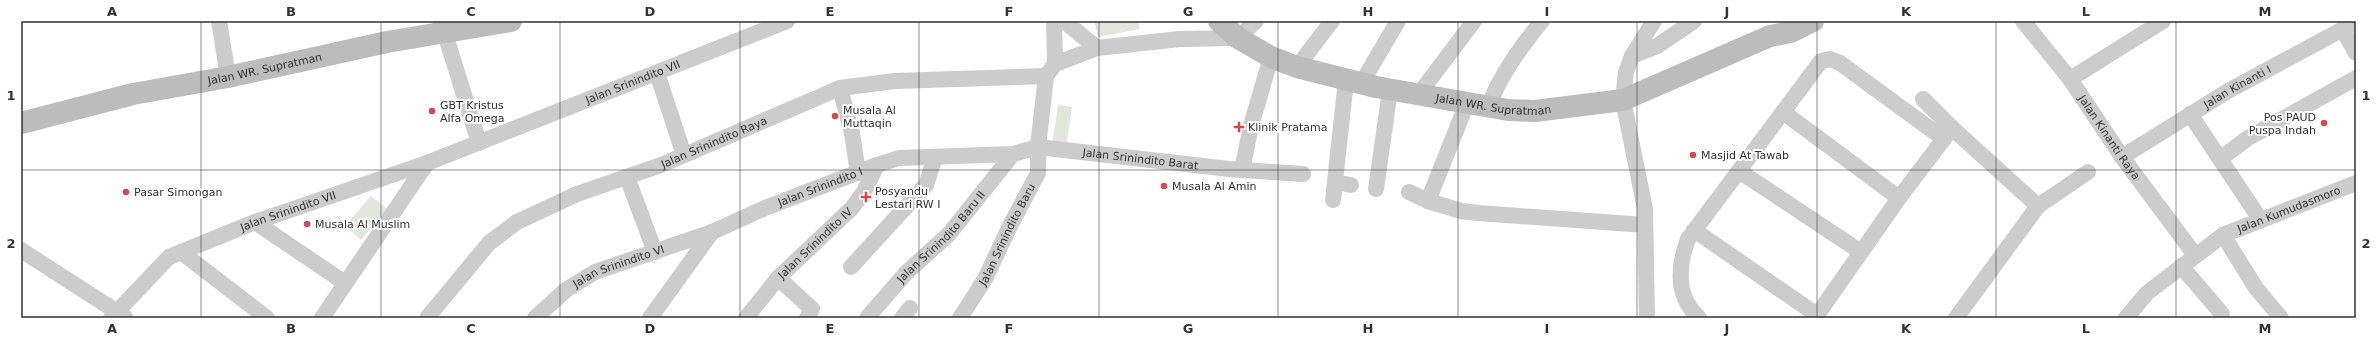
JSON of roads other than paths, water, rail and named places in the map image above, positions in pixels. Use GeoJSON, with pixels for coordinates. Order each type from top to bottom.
{"type":"FeatureCollection","features":[{"type":"Feature","properties":{"kind":"main road","name":"Jalan WR. Supratman"},"geometry":{"type":"LineString","coordinates":[[21,123],[133,94],[228,77],[387,42],[442,27],[511,21]]}},
{"type":"Feature","properties":{"kind":"main road","name":"Jalan WR. Supratman"},"geometry":{"type":"LineString","coordinates":[[1219,21],[1238,38],[1271,57],[1297,67],[1390,90],[1488,107],[1535,111],[1623,100],[1777,28],[1791,32],[1814,22]]}},
{"type":"Feature","properties":{"kind":"street"},"geometry":{"type":"LineString","coordinates":[[219,21],[228,77]]}},
{"type":"Feature","properties":{"kind":"street","name":"Jalan Srinindito VII"},"geometry":{"type":"LineString","coordinates":[[118,316],[169,257],[255,222],[427,163],[787,21]]}},
{"type":"Feature","properties":{"kind":"street","name":"Jalan Srinindito Baru"},"geometry":{"type":"LineString","coordinates":[[960,318],[985,280],[1010,226],[1038,173],[1038,147],[1050,70],[1054,21]]}},
{"type":"Feature","properties":{"kind":"street"},"geometry":{"type":"LineString","coordinates":[[1064,21],[1097,48]]}},
{"type":"Feature","properties":{"kind":"street"},"geometry":{"type":"LineString","coordinates":[[1238,38],[1256,21]]}},
{"type":"Feature","properties":{"kind":"street"},"geometry":{"type":"LineString","coordinates":[[1297,67],[1332,21]]}},
{"type":"Feature","properties":{"kind":"street"},"geometry":{"type":"LineString","coordinates":[[1333,200],[1334,182],[1353,82],[1398,21]]}},
{"type":"Feature","properties":{"kind":"street"},"geometry":{"type":"LineString","coordinates":[[1419,94],[1474,21]]}},
{"type":"Feature","properties":{"kind":"street"},"geometry":{"type":"LineString","coordinates":[[1488,107],[1496,87],[1517,51],[1542,21]]}},
{"type":"Feature","properties":{"kind":"street"},"geometry":{"type":"LineString","coordinates":[[1647,318],[1645,209],[1623,100],[1626,72],[1632,56],[1654,21]]}},
{"type":"Feature","properties":{"kind":"street"},"geometry":{"type":"LineString","coordinates":[[1632,56],[1658,46],[1694,21]]}},
{"type":"Feature","properties":{"kind":"street","name":"Jalan Kinanti Raya"},"geometry":{"type":"LineString","coordinates":[[2023,21],[2070,79],[2122,157],[2195,255]]}},
{"type":"Feature","properties":{"kind":"street"},"geometry":{"type":"LineString","coordinates":[[2070,79],[2163,21]]}},
{"type":"Feature","properties":{"kind":"street"},"geometry":{"type":"LineString","coordinates":[[2349,26],[2356,53]]}},
{"type":"Feature","properties":{"kind":"street","name":"Jalan Kinanti I"},"geometry":{"type":"LineString","coordinates":[[2122,157],[2228,91],[2349,26]]}},
{"type":"Feature","properties":{"kind":"street"},"geometry":{"type":"LineString","coordinates":[[442,27],[479,143]]}},
{"type":"Feature","properties":{"kind":"street","name":"Jalan Srinindito Raya"},"geometry":{"type":"LineString","coordinates":[[427,318],[489,243],[517,222],[577,194],[684,155],[840,88],[895,81],[1050,70],[1097,48],[1180,39],[1238,38]]}},
{"type":"Feature","properties":{"kind":"street"},"geometry":{"type":"LineString","coordinates":[[1242,170],[1251,126],[1271,57]]}},
{"type":"Feature","properties":{"kind":"street"},"geometry":{"type":"LineString","coordinates":[[1699,318],[1687,303],[1681,289],[1680,273],[1682,257],[1688,239],[1821,61],[1830,60],[1840,63],[1948,133],[2038,206]]}},
{"type":"Feature","properties":{"kind":"street"},"geometry":{"type":"LineString","coordinates":[[657,73],[684,155]]}},
{"type":"Feature","properties":{"kind":"street"},"geometry":{"type":"LineString","coordinates":[[2220,159],[2248,138],[2356,78]]}},
{"type":"Feature","properties":{"kind":"street"},"geometry":{"type":"LineString","coordinates":[[840,88],[852,132],[858,173]]}},
{"type":"Feature","properties":{"kind":"street"},"geometry":{"type":"LineString","coordinates":[[1376,189],[1390,90]]}},
{"type":"Feature","properties":{"kind":"street"},"geometry":{"type":"LineString","coordinates":[[1923,98],[1948,133]]}},
{"type":"Feature","properties":{"kind":"street"},"geometry":{"type":"LineString","coordinates":[[1428,201],[1467,103]]}},
{"type":"Feature","properties":{"kind":"street"},"geometry":{"type":"LineString","coordinates":[[1783,112],[1899,198]]}},
{"type":"Feature","properties":{"kind":"street"},"geometry":{"type":"LineString","coordinates":[[2190,114],[2260,219]]}},
{"type":"Feature","properties":{"kind":"street"},"geometry":{"type":"LineString","coordinates":[[1694,230],[1816,316],[1899,198],[1948,133]]}},
{"type":"Feature","properties":{"kind":"street","name":"Jalan Srinindito Barat"},"geometry":{"type":"LineString","coordinates":[[1038,147],[1242,170],[1303,174]]}},
{"type":"Feature","properties":{"kind":"street","name":"Jalan Srinindito I"},"geometry":{"type":"LineString","coordinates":[[650,318],[712,232],[765,208],[899,158],[1013,154],[1038,147]]}},
{"type":"Feature","properties":{"kind":"street","name":"Jalan Srinindito Baru II"},"geometry":{"type":"LineString","coordinates":[[867,318],[906,273],[948,234],[1013,154]]}},
{"type":"Feature","properties":{"kind":"street"},"geometry":{"type":"LineString","coordinates":[[851,266],[926,185],[935,157]]}},
{"type":"Feature","properties":{"kind":"street"},"geometry":{"type":"LineString","coordinates":[[322,318],[427,163]]}},
{"type":"Feature","properties":{"kind":"street","name":"Jalan Srinindito IV"},"geometry":{"type":"LineString","coordinates":[[746,318],[778,278],[851,209],[864,192],[877,165]]}},
{"type":"Feature","properties":{"kind":"street"},"geometry":{"type":"LineString","coordinates":[[1738,171],[1861,252]]}},
{"type":"Feature","properties":{"kind":"street"},"geometry":{"type":"LineString","coordinates":[[1956,318],[2038,206],[2088,172]]}},
{"type":"Feature","properties":{"kind":"street"},"geometry":{"type":"LineString","coordinates":[[627,177],[655,252]]}},
{"type":"Feature","properties":{"kind":"street"},"geometry":{"type":"LineString","coordinates":[[1334,182],[1351,185]]}},
{"type":"Feature","properties":{"kind":"street","name":"Jalan Kumudasmoro"},"geometry":{"type":"LineString","coordinates":[[2126,318],[2147,293],[2223,235],[2260,219],[2356,183]]}},
{"type":"Feature","properties":{"kind":"street"},"geometry":{"type":"LineString","coordinates":[[1409,192],[1440,206],[1472,212],[1645,224]]}},
{"type":"Feature","properties":{"kind":"street"},"geometry":{"type":"LineString","coordinates":[[255,222],[345,283]]}},
{"type":"Feature","properties":{"kind":"street","name":"Jalan Srinindito VI"},"geometry":{"type":"LineString","coordinates":[[535,318],[567,289],[595,272],[712,232]]}},
{"type":"Feature","properties":{"kind":"street"},"geometry":{"type":"LineString","coordinates":[[2223,235],[2256,288],[2281,318]]}},
{"type":"Feature","properties":{"kind":"street"},"geometry":{"type":"LineString","coordinates":[[21,250],[118,316]]}},
{"type":"Feature","properties":{"kind":"street"},"geometry":{"type":"LineString","coordinates":[[181,252],[267,318]]}},
{"type":"Feature","properties":{"kind":"street"},"geometry":{"type":"LineString","coordinates":[[2181,266],[2222,314]]}},
{"type":"Feature","properties":{"kind":"street"},"geometry":{"type":"LineString","coordinates":[[778,278],[812,309],[808,318]]}},
{"type":"Feature","properties":{"kind":"place","name":"GBT Kristus Alfa Omega"},"geometry":{"type":"Point","coordinates":[432,111]}},
{"type":"Feature","properties":{"kind":"place","name":"Musala Al Muttaqin"},"geometry":{"type":"Point","coordinates":[835,116]}},
{"type":"Feature","properties":{"kind":"place","name":"Pos PAUD Puspa Indah"},"geometry":{"type":"Point","coordinates":[2324,123]}},
{"type":"Feature","properties":{"kind":"place","name":"Klinik Pratama"},"geometry":{"type":"Point","coordinates":[1239,127]}},
{"type":"Feature","properties":{"kind":"place","name":"Masjid At Tawab"},"geometry":{"type":"Point","coordinates":[1693,155]}},
{"type":"Feature","properties":{"kind":"place","name":"Musala Al Amin"},"geometry":{"type":"Point","coordinates":[1164,186]}},
{"type":"Feature","properties":{"kind":"place","name":"Pasar Simongan"},"geometry":{"type":"Point","coordinates":[126,192]}},
{"type":"Feature","properties":{"kind":"place","name":"Posyandu Lestari RW I"},"geometry":{"type":"Point","coordinates":[866,197]}},
{"type":"Feature","properties":{"kind":"place","name":"Musala Al Muslim"},"geometry":{"type":"Point","coordinates":[307,224]}}]}
